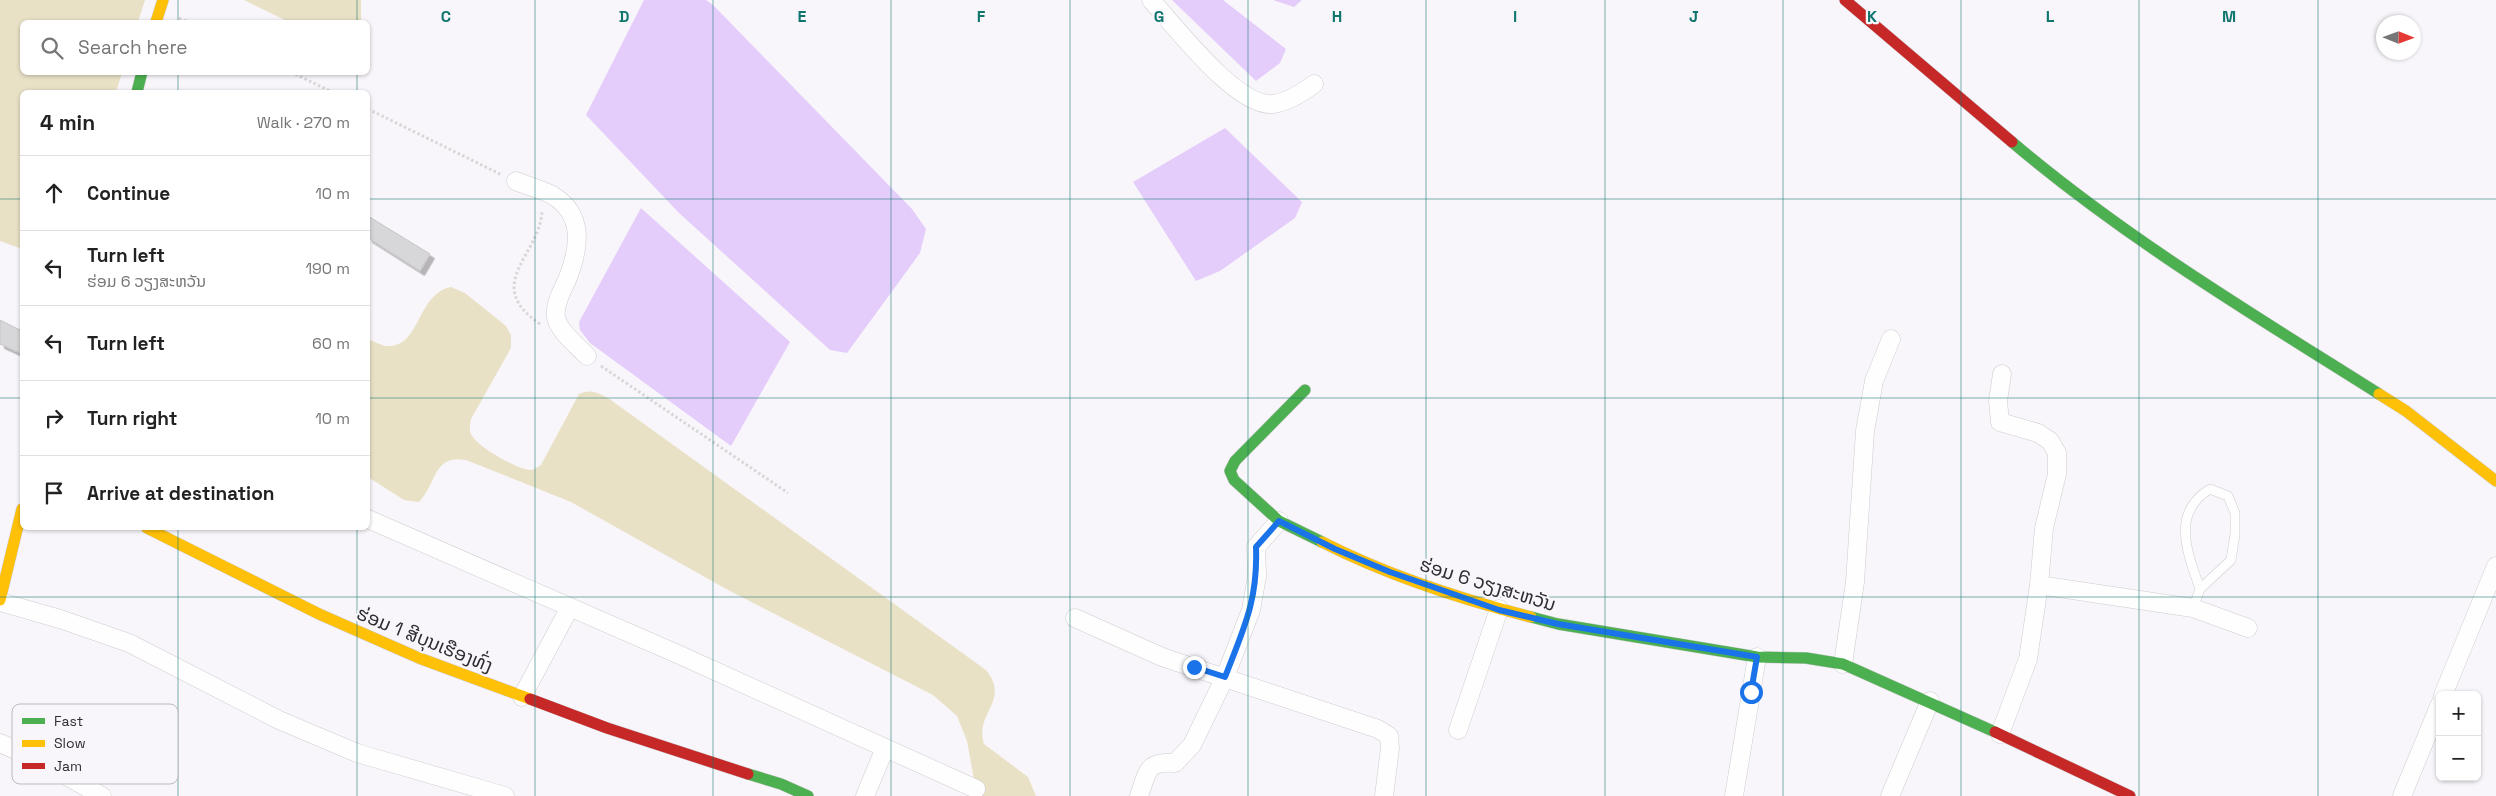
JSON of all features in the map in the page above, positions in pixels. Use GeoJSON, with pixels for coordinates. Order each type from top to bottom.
{"type":"FeatureCollection","features":[{"type":"Feature","properties":{"kind":"main road"},"geometry":{"type":"LineString","coordinates":[[157,20],[163,0]]}},
{"type":"Feature","properties":{"kind":"main road"},"geometry":{"type":"LineString","coordinates":[[1845,0],[2032,159],[2132,234],[2238,305],[2406,412],[2496,481]]}},
{"type":"Feature","properties":{"kind":"main road"},"geometry":{"type":"LineString","coordinates":[[138,90],[141,75]]}},
{"type":"Feature","properties":{"kind":"main road","name":"ຮ່ອມ 6 ວຽງສະຫວັນ"},"geometry":{"type":"LineString","coordinates":[[1305,390],[1235,461],[1230,470],[1234,480],[1279,521],[1335,549],[1390,572],[1499,610],[1558,624],[1757,657],[1806,658],[1843,664],[1930,700],[2000,734],[2106,791],[2130,796]]}},
{"type":"Feature","properties":{"kind":"main road"},"geometry":{"type":"LineString","coordinates":[[0,601],[20,517]]}},
{"type":"Feature","properties":{"kind":"main road","name":"ຮ່ອມ 1 ສີບຸນເຮືອງທົ່ງ"},"geometry":{"type":"LineString","coordinates":[[151,530],[318,614],[419,658],[699,760],[781,784],[808,796]]}},
{"type":"Feature","properties":{"kind":"street"},"geometry":{"type":"LineString","coordinates":[[1151,0],[1231,86],[1252,100],[1273,104],[1299,95],[1314,84]]}},
{"type":"Feature","properties":{"kind":"street"},"geometry":{"type":"LineString","coordinates":[[516,181],[552,195],[568,210],[577,226],[578,248],[560,297],[556,317],[563,329],[587,356]]}},
{"type":"Feature","properties":{"kind":"street"},"geometry":{"type":"LineString","coordinates":[[1843,664],[1855,582],[1865,431],[1874,381],[1890,339]]}},
{"type":"Feature","properties":{"kind":"street"},"geometry":{"type":"LineString","coordinates":[[2000,734],[2028,659],[2039,585],[2044,528],[2058,474],[2057,453],[2050,441],[2038,432],[2000,422],[1998,401],[2002,374]]}},
{"type":"Feature","properties":{"kind":"street"},"geometry":{"type":"LineString","coordinates":[[370,520],[570,606],[976,789]]}},
{"type":"Feature","properties":{"kind":"street"},"geometry":{"type":"LineString","coordinates":[[1139,796],[1151,766],[1159,762],[1175,763],[1192,745],[1225,677],[1251,610],[1257,576],[1256,547],[1279,521]]}},
{"type":"Feature","properties":{"kind":"street"},"geometry":{"type":"LineString","coordinates":[[2446,691],[2496,566]]}},
{"type":"Feature","properties":{"kind":"street"},"geometry":{"type":"LineString","coordinates":[[2039,585],[2193,608],[2248,628]]}},
{"type":"Feature","properties":{"kind":"street"},"geometry":{"type":"LineString","coordinates":[[0,601],[130,643],[279,720],[357,753],[505,796]]}},
{"type":"Feature","properties":{"kind":"street"},"geometry":{"type":"LineString","coordinates":[[522,697],[570,606]]}},
{"type":"Feature","properties":{"kind":"street"},"geometry":{"type":"LineString","coordinates":[[1458,730],[1499,610]]}},
{"type":"Feature","properties":{"kind":"street"},"geometry":{"type":"LineString","coordinates":[[1075,618],[1162,657],[1378,729],[1389,736],[1390,748],[1384,796]]}},
{"type":"Feature","properties":{"kind":"street"},"geometry":{"type":"LineString","coordinates":[[1734,796],[1757,657]]}},
{"type":"Feature","properties":{"kind":"street"},"geometry":{"type":"LineString","coordinates":[[1890,796],[1930,700]]}},
{"type":"Feature","properties":{"kind":"street"},"geometry":{"type":"LineString","coordinates":[[2402,796],[2436,714]]}},
{"type":"Feature","properties":{"kind":"street"},"geometry":{"type":"LineString","coordinates":[[0,743],[12,748]]}},
{"type":"Feature","properties":{"kind":"street"},"geometry":{"type":"LineString","coordinates":[[865,796],[885,748]]}},
{"type":"Feature","properties":{"kind":"street"},"geometry":{"type":"LineString","coordinates":[[81,784],[102,796]]}},
{"type":"Feature","properties":{"kind":"lane"},"geometry":{"type":"LineString","coordinates":[[2193,608],[2200,588],[2231,560],[2235,534],[2235,513],[2228,496],[2210,489],[2200,495],[2185,521],[2185,547],[2200,588]]}},
{"type":"Feature","properties":{"kind":"path"},"geometry":{"type":"LineString","coordinates":[[297,75],[328,90]]}},
{"type":"Feature","properties":{"kind":"shaded area"},"geometry":{"type":"Polygon","coordinates":[[[0,0],[145,0],[139,20],[20,20],[20,75],[121,75],[117,90],[20,90],[20,248],[0,241],[0,0]]]}},
{"type":"Feature","properties":{"kind":"shaded area"},"geometry":{"type":"Polygon","coordinates":[[[244,0],[361,0],[361,20],[285,20],[244,0]]]}},
{"type":"Feature","properties":{"kind":"shaded area"},"geometry":{"type":"Polygon","coordinates":[[[644,0],[706,0],[713,5],[912,209],[926,229],[920,253],[847,353],[830,350],[679,213],[586,115],[644,0]]]}},
{"type":"Feature","properties":{"kind":"shaded area"},"geometry":{"type":"Polygon","coordinates":[[[1172,0],[1223,0],[1286,49],[1280,63],[1256,81],[1172,0]]]}},
{"type":"Feature","properties":{"kind":"shaded area"},"geometry":{"type":"Polygon","coordinates":[[[1273,0],[1302,0],[1294,7],[1273,0]]]}},
{"type":"Feature","properties":{"kind":"shaded area"},"geometry":{"type":"Polygon","coordinates":[[[1225,128],[1302,202],[1295,218],[1220,271],[1196,281],[1133,182],[1225,128]]]}},
{"type":"Feature","properties":{"kind":"shaded area"},"geometry":{"type":"Polygon","coordinates":[[[641,208],[790,342],[731,446],[590,343],[580,330],[579,322],[641,208]]]}},
{"type":"Feature","properties":{"kind":"shaded area"},"geometry":{"type":"Polygon","coordinates":[[[451,287],[465,293],[506,326],[511,335],[511,348],[471,419],[470,433],[477,442],[508,462],[524,469],[533,470],[541,465],[579,394],[593,392],[608,398],[986,670],[993,681],[995,690],[994,699],[982,733],[984,744],[1028,777],[1036,796],[977,796],[967,741],[957,716],[933,695],[728,590],[571,502],[466,460],[455,459],[447,461],[441,466],[419,502],[404,500],[370,478],[370,340],[386,346],[397,345],[406,339],[431,300],[440,292],[451,287]]]}},
{"type":"Feature","properties":{"kind":"building"},"geometry":{"type":"Polygon","coordinates":[[[370,217],[430,254],[420,271],[370,239],[370,217]]]}},
{"type":"Feature","properties":{"kind":"building"},"geometry":{"type":"Polygon","coordinates":[[[0,320],[20,330],[20,353],[0,344],[0,320]]]}},
{"type":"Feature","properties":{"kind":"traffic: fast"},"geometry":{"type":"LineString","coordinates":[[138,90],[141,75]]}},
{"type":"Feature","properties":{"kind":"traffic: fast"},"geometry":{"type":"LineString","coordinates":[[2012,142],[2099,211],[2145,243],[2238,305],[2379,394]]}},
{"type":"Feature","properties":{"kind":"traffic: fast"},"geometry":{"type":"LineString","coordinates":[[1305,390],[1235,461],[1230,471],[1234,480],[1279,521],[1322,542]]}},
{"type":"Feature","properties":{"kind":"traffic: fast"},"geometry":{"type":"LineString","coordinates":[[1531,617],[1558,624],[1757,657],[1806,658],[1843,664],[1995,732]]}},
{"type":"Feature","properties":{"kind":"traffic: fast"},"geometry":{"type":"LineString","coordinates":[[748,774],[781,784],[808,796]]}},
{"type":"Feature","properties":{"kind":"traffic: slow"},"geometry":{"type":"LineString","coordinates":[[157,20],[163,0]]}},
{"type":"Feature","properties":{"kind":"traffic: slow"},"geometry":{"type":"LineString","coordinates":[[2379,394],[2406,411],[2496,481]]}},
{"type":"Feature","properties":{"kind":"traffic: slow"},"geometry":{"type":"LineString","coordinates":[[0,600],[20,517]]}},
{"type":"Feature","properties":{"kind":"traffic: slow"},"geometry":{"type":"LineString","coordinates":[[151,530],[319,614],[419,658],[530,699]]}},
{"type":"Feature","properties":{"kind":"traffic: slow"},"geometry":{"type":"LineString","coordinates":[[1322,542],[1372,565],[1424,585],[1531,617]]}},
{"type":"Feature","properties":{"kind":"traffic: jam"},"geometry":{"type":"LineString","coordinates":[[1845,0],[2012,142]]}},
{"type":"Feature","properties":{"kind":"traffic: jam"},"geometry":{"type":"LineString","coordinates":[[530,699],[607,728],[748,774]]}},
{"type":"Feature","properties":{"kind":"traffic: jam"},"geometry":{"type":"LineString","coordinates":[[1995,732],[2130,796]]}},
{"type":"Feature","properties":{"kind":"route"},"geometry":{"type":"LineString","coordinates":[[1194,667],[1225,677],[1251,610],[1257,576],[1256,547],[1279,521],[1335,549],[1390,572],[1499,610],[1558,624],[1757,657],[1751,692]]}}]}
